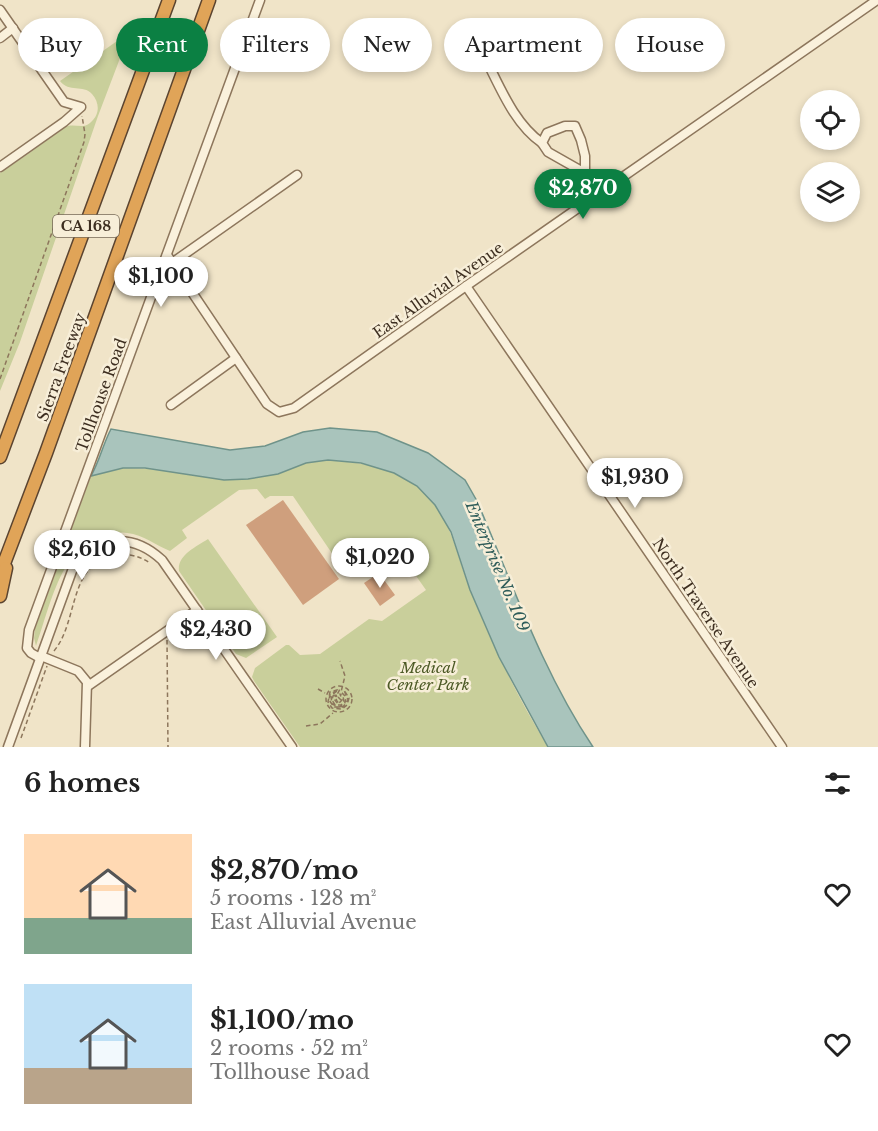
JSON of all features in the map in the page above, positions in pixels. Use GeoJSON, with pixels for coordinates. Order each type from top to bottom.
{"type":"FeatureCollection","features":[{"type":"Feature","properties":{"kind":"highway","name":"Sierra Freeway"},"geometry":{"type":"LineString","coordinates":[[1,455],[169,0]]}},
{"type":"Feature","properties":{"kind":"highway","name":"Sierra Freeway"},"geometry":{"type":"LineString","coordinates":[[0,574],[46,453],[209,0]]}},
{"type":"Feature","properties":{"kind":"highway"},"geometry":{"type":"LineString","coordinates":[[0,596],[10,549]]}},
{"type":"Feature","properties":{"kind":"street","name":"Tollhouse Road"},"geometry":{"type":"LineString","coordinates":[[44,658],[31,653],[27,648],[26,638],[169,259],[260,0]]}},
{"type":"Feature","properties":{"kind":"street","name":"East Alluvial Avenue"},"geometry":{"type":"LineString","coordinates":[[236,358],[267,404],[279,412],[294,408],[877,0]]}},
{"type":"Feature","properties":{"kind":"street"},"geometry":{"type":"LineString","coordinates":[[0,10],[64,102],[81,107]]}},
{"type":"Feature","properties":{"kind":"street"},"geometry":{"type":"LineString","coordinates":[[0,38],[13,28]]}},
{"type":"Feature","properties":{"kind":"street"},"geometry":{"type":"LineString","coordinates":[[493,72],[529,135],[542,143],[548,152],[585,173],[598,194]]}},
{"type":"Feature","properties":{"kind":"street"},"geometry":{"type":"LineString","coordinates":[[0,168],[64,123],[81,107]]}},
{"type":"Feature","properties":{"kind":"street"},"geometry":{"type":"LineString","coordinates":[[542,143],[547,133],[555,128],[575,126],[585,156],[585,173]]}},
{"type":"Feature","properties":{"kind":"street"},"geometry":{"type":"LineString","coordinates":[[171,405],[236,358],[169,259],[297,175]]}},
{"type":"Feature","properties":{"kind":"street","name":"North Traverse Avenue"},"geometry":{"type":"LineString","coordinates":[[466,286],[782,747]]}},
{"type":"Feature","properties":{"kind":"street"},"geometry":{"type":"LineString","coordinates":[[8,747],[44,658],[72,571],[81,558],[102,544],[126,541],[136,543],[162,560],[292,747]]}},
{"type":"Feature","properties":{"kind":"street"},"geometry":{"type":"LineString","coordinates":[[88,686],[197,610]]}},
{"type":"Feature","properties":{"kind":"street"},"geometry":{"type":"LineString","coordinates":[[44,658],[78,670],[88,686],[86,747]]}},
{"type":"Feature","properties":{"kind":"path"},"geometry":{"type":"LineString","coordinates":[[0,379],[84,142],[86,134],[81,107]]}},
{"type":"Feature","properties":{"kind":"path"},"geometry":{"type":"LineString","coordinates":[[17,747],[44,658],[65,629],[81,580],[92,566],[115,554],[130,555],[150,563],[152,561]]}},
{"type":"Feature","properties":{"kind":"path"},"geometry":{"type":"LineString","coordinates":[[167,631],[168,747]]}},
{"type":"Feature","properties":{"kind":"path"},"geometry":{"type":"LineString","coordinates":[[337,697],[336,695],[334,699],[338,704],[342,700],[340,694],[343,696],[344,702],[341,705],[335,705],[332,700],[340,689],[330,692],[328,702],[332,708],[342,710],[349,702],[344,690],[348,700],[343,708],[334,707],[329,700],[330,694],[338,690],[331,696],[331,701],[336,707],[343,705],[346,699],[341,692],[345,676],[340,661]]}},
{"type":"Feature","properties":{"kind":"path"},"geometry":{"type":"LineString","coordinates":[[333,687],[343,687],[351,694],[351,703],[342,712],[334,712],[327,706],[327,693],[333,687]]}},
{"type":"Feature","properties":{"kind":"path"},"geometry":{"type":"LineString","coordinates":[[318,689],[327,693]]}},
{"type":"Feature","properties":{"kind":"path"},"geometry":{"type":"LineString","coordinates":[[306,726],[324,722],[334,712]]}},
{"type":"Feature","properties":{"kind":"green space"},"geometry":{"type":"Polygon","coordinates":[[[116,42],[116,69],[20,342],[0,391],[0,173],[66,127],[85,126],[93,120],[98,109],[92,94],[84,89],[68,87],[60,81],[73,72],[104,72],[104,50],[116,42]]]}},
{"type":"Feature","properties":{"kind":"green space","name":"Medical Center Park"},"geometry":{"type":"Polygon","coordinates":[[[328,460],[364,464],[399,474],[419,487],[430,499],[452,536],[471,592],[497,651],[526,710],[548,747],[300,747],[254,681],[252,677],[255,668],[286,645],[300,655],[320,654],[369,619],[382,621],[426,590],[397,549],[366,571],[353,575],[346,574],[293,496],[270,496],[265,499],[257,489],[239,490],[182,530],[187,538],[170,551],[144,538],[127,533],[106,534],[88,542],[75,554],[64,570],[55,589],[36,646],[35,629],[91,476],[123,468],[278,474],[306,463],[328,460]]]}},
{"type":"Feature","properties":{"kind":"green space"},"geometry":{"type":"Polygon","coordinates":[[[208,539],[277,637],[246,658],[236,654],[179,571],[179,565],[184,556],[208,539]]]}},
{"type":"Feature","properties":{"kind":"water","name":"Enterprise No. 109"},"geometry":{"type":"Polygon","coordinates":[[[330,428],[377,432],[428,453],[465,480],[477,501],[543,658],[593,747],[548,747],[499,657],[470,590],[451,532],[435,505],[417,486],[394,473],[361,463],[328,460],[306,463],[278,474],[248,479],[224,480],[145,468],[123,468],[91,476],[111,429],[230,450],[265,446],[303,432],[330,428]]]}},
{"type":"Feature","properties":{"kind":"building"},"geometry":{"type":"Polygon","coordinates":[[[283,500],[339,579],[303,605],[246,525],[283,500]]]}},
{"type":"Feature","properties":{"kind":"building"},"geometry":{"type":"Polygon","coordinates":[[[379,573],[395,595],[380,606],[364,583],[379,573]]]}}]}
